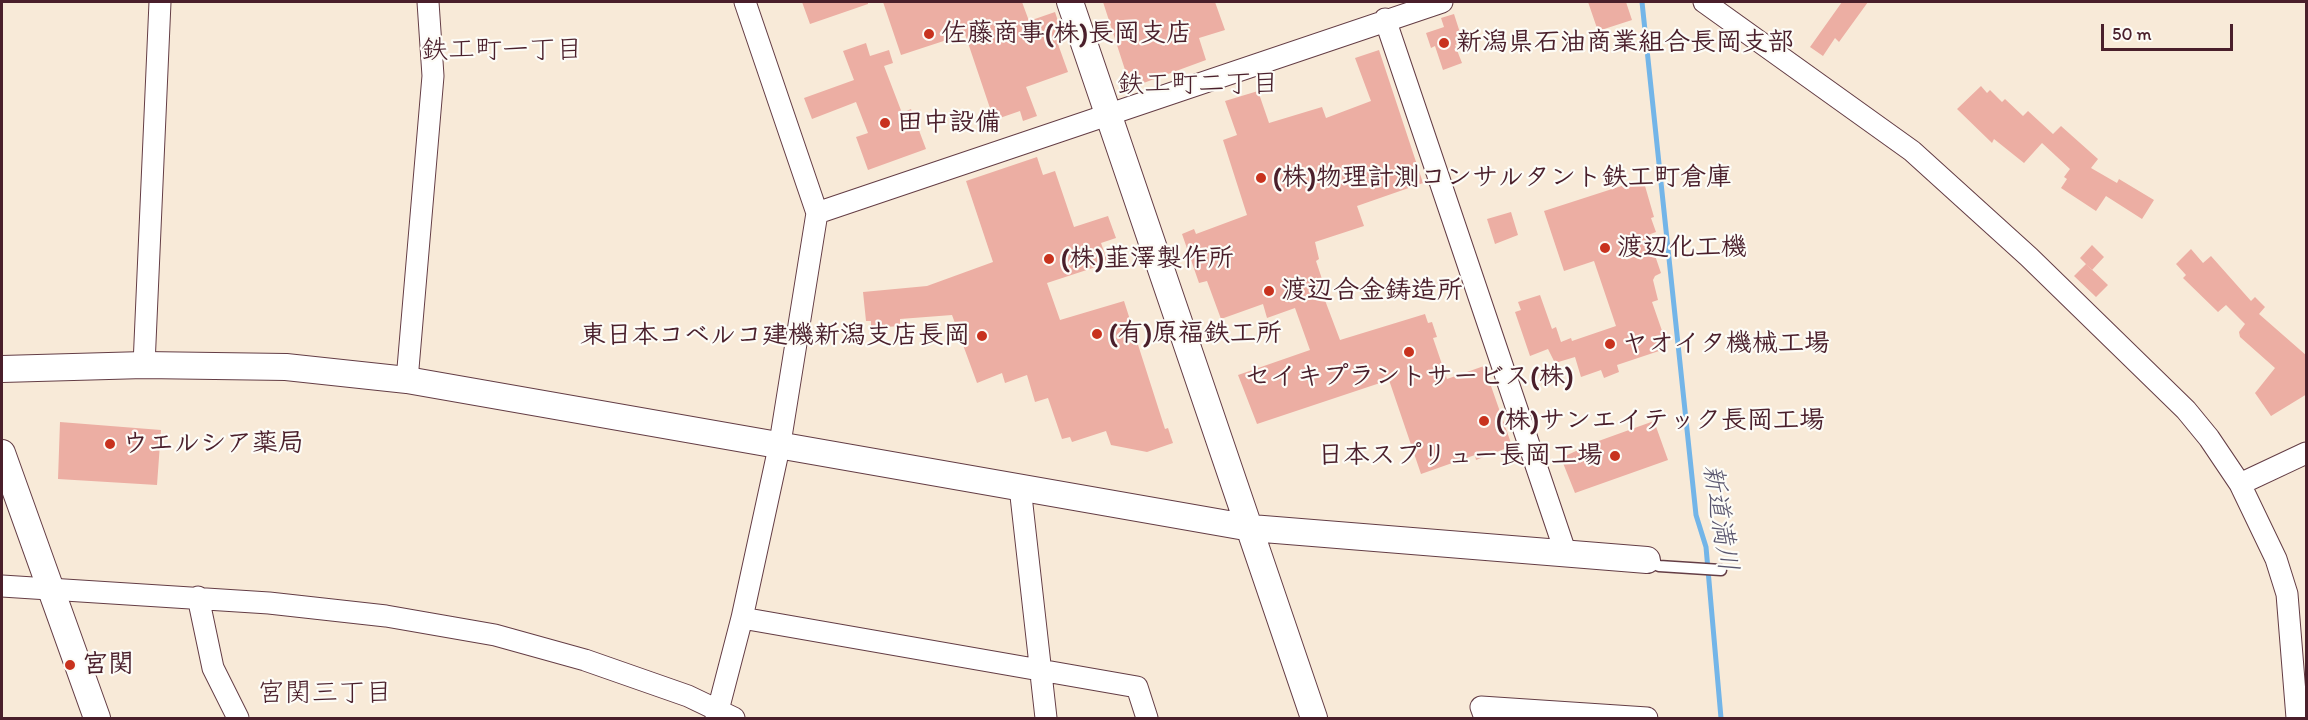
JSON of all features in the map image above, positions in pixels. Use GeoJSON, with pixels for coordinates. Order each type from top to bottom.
{"type":"FeatureCollection","features":[{"type":"Feature","properties":{"kind":"street"},"geometry":{"type":"LineString","coordinates":[[144,365],[159,2]]}},
{"type":"Feature","properties":{"kind":"street"},"geometry":{"type":"LineString","coordinates":[[407,380],[433,76],[428,2]]}},
{"type":"Feature","properties":{"kind":"street"},"geometry":{"type":"LineString","coordinates":[[2,586],[198,597],[386,616],[495,635],[585,660],[688,696],[723,716],[780,443],[817,213],[745,2]]}},
{"type":"Feature","properties":{"kind":"street"},"geometry":{"type":"LineString","coordinates":[[1070,2],[1110,113],[1314,718]]}},
{"type":"Feature","properties":{"kind":"street"},"geometry":{"type":"LineString","coordinates":[[817,213],[1385,19],[1442,2]]}},
{"type":"Feature","properties":{"kind":"street"},"geometry":{"type":"LineString","coordinates":[[1704,2],[1912,151],[2029,257],[2186,410],[2209,438],[2240,484],[2297,608],[2297,718]]}},
{"type":"Feature","properties":{"kind":"street"},"geometry":{"type":"LineString","coordinates":[[1385,19],[1566,554]]}},
{"type":"Feature","properties":{"kind":"street"},"geometry":{"type":"LineString","coordinates":[[2,369],[144,365],[286,367],[407,380],[780,443],[1251,528],[1647,560]]}},
{"type":"Feature","properties":{"kind":"street"},"geometry":{"type":"LineString","coordinates":[[2,453],[93,714]]}},
{"type":"Feature","properties":{"kind":"street"},"geometry":{"type":"LineString","coordinates":[[2240,484],[2307,453]]}},
{"type":"Feature","properties":{"kind":"street"},"geometry":{"type":"LineString","coordinates":[[1020,487],[1046,718]]}},
{"type":"Feature","properties":{"kind":"street"},"geometry":{"type":"LineString","coordinates":[[198,597],[213,668],[238,718]]}},
{"type":"Feature","properties":{"kind":"street"},"geometry":{"type":"LineString","coordinates":[[742,618],[1137,687],[1147,718]]}},
{"type":"Feature","properties":{"kind":"street"},"geometry":{"type":"LineString","coordinates":[[1485,718],[1481,707],[1647,718]]}},
{"type":"Feature","properties":{"kind":"lane"},"geometry":{"type":"LineString","coordinates":[[1647,560],[1659,566],[1720,570]]}},
{"type":"Feature","properties":{"kind":"building"},"geometry":{"type":"Polygon","coordinates":[[[802,2],[868,2],[868,4],[810,24],[802,2]]]}},
{"type":"Feature","properties":{"kind":"building"},"geometry":{"type":"Polygon","coordinates":[[[883,2],[1022,2],[1029,21],[1055,12],[1061,30],[1054,33],[1068,72],[1026,87],[1037,116],[1023,121],[1020,111],[994,120],[965,34],[901,55],[883,2]]]}},
{"type":"Feature","properties":{"kind":"building"},"geometry":{"type":"Polygon","coordinates":[[[1103,2],[1215,2],[1225,30],[1199,38],[1206,60],[1138,85],[1128,79],[1103,2]]]}},
{"type":"Feature","properties":{"kind":"building"},"geometry":{"type":"Polygon","coordinates":[[[1588,2],[1626,2],[1632,20],[1598,31],[1588,2]]]}},
{"type":"Feature","properties":{"kind":"building"},"geometry":{"type":"Polygon","coordinates":[[[1842,2],[1868,2],[1839,42],[1835,38],[1823,56],[1810,47],[1842,2]]]}},
{"type":"Feature","properties":{"kind":"building","name":"新潟県石油商業組合長岡支部"},"geometry":{"type":"Polygon","coordinates":[[[1454,14],[1463,42],[1455,45],[1462,63],[1443,70],[1435,46],[1431,48],[1426,33],[1444,27],[1441,18],[1454,14]]]}},
{"type":"Feature","properties":{"kind":"building","name":"田中設備"},"geometry":{"type":"Polygon","coordinates":[[[866,43],[870,56],[889,50],[893,63],[884,66],[902,113],[911,109],[926,149],[868,170],[856,137],[868,133],[856,102],[812,119],[804,98],[854,80],[843,51],[866,43]]]}},
{"type":"Feature","properties":{"kind":"building"},"geometry":{"type":"Polygon","coordinates":[[[1379,50],[1423,183],[1357,206],[1364,226],[1315,242],[1319,259],[1316,261],[1327,294],[1323,295],[1340,340],[1425,314],[1428,323],[1432,322],[1437,337],[1433,338],[1447,379],[1484,366],[1512,446],[1476,460],[1475,455],[1421,474],[1389,380],[1257,424],[1238,375],[1310,350],[1295,308],[1267,318],[1263,304],[1221,319],[1207,281],[1199,283],[1182,234],[1194,229],[1196,234],[1247,215],[1223,140],[1237,135],[1225,101],[1258,91],[1269,123],[1322,107],[1326,118],[1371,101],[1355,58],[1379,50]]]}},
{"type":"Feature","properties":{"kind":"building"},"geometry":{"type":"Polygon","coordinates":[[[1981,86],[1987,93],[1990,90],[2002,102],[2005,99],[2023,116],[2028,111],[2053,134],[2061,126],[2098,159],[2091,168],[2117,183],[2119,179],[2154,200],[2142,219],[2106,196],[2096,211],[2061,188],[2067,179],[2064,177],[2070,169],[2042,143],[2024,163],[1994,139],[1992,143],[1957,109],[1981,86]]]}},
{"type":"Feature","properties":{"kind":"building"},"geometry":{"type":"Polygon","coordinates":[[[1037,157],[1043,175],[1055,171],[1074,227],[1108,216],[1116,238],[1101,243],[1108,263],[1047,283],[1060,320],[1124,301],[1165,429],[1168,428],[1173,443],[1147,452],[1111,445],[1106,431],[1072,442],[1070,437],[1062,439],[1048,398],[1035,402],[1027,375],[1005,383],[1002,373],[977,383],[952,315],[900,319],[900,326],[871,328],[871,321],[866,321],[863,292],[927,286],[993,262],[966,181],[1037,157]]]}},
{"type":"Feature","properties":{"kind":"building","name":"渡辺化工機"},"geometry":{"type":"Polygon","coordinates":[[[1643,179],[1656,232],[1648,235],[1661,273],[1653,280],[1658,300],[1652,302],[1668,348],[1617,365],[1619,372],[1604,378],[1601,370],[1581,377],[1575,357],[1555,363],[1548,349],[1530,356],[1515,312],[1521,310],[1518,302],[1540,295],[1552,329],[1556,327],[1561,342],[1571,338],[1572,341],[1616,326],[1594,261],[1564,271],[1544,211],[1643,179]]]}},
{"type":"Feature","properties":{"kind":"building"},"geometry":{"type":"Polygon","coordinates":[[[1511,212],[1518,235],[1495,244],[1487,219],[1511,212]]]}},
{"type":"Feature","properties":{"kind":"building"},"geometry":{"type":"Polygon","coordinates":[[[2092,245],[2104,257],[2092,270],[2080,258],[2092,245]]]}},
{"type":"Feature","properties":{"kind":"building"},"geometry":{"type":"Polygon","coordinates":[[[2191,249],[2203,263],[2211,256],[2251,301],[2255,297],[2265,307],[2259,314],[2307,356],[2307,394],[2271,416],[2255,393],[2275,368],[2240,337],[2239,332],[2245,324],[2226,305],[2218,312],[2183,278],[2186,275],[2176,264],[2191,249]]]}},
{"type":"Feature","properties":{"kind":"building"},"geometry":{"type":"Polygon","coordinates":[[[2086,264],[2108,285],[2096,297],[2074,276],[2086,264]]]}},
{"type":"Feature","properties":{"kind":"building","name":"日本スプリュー長岡工場"},"geometry":{"type":"Polygon","coordinates":[[[1654,421],[1668,460],[1575,493],[1561,458],[1593,443],[1654,421]]]}},
{"type":"Feature","properties":{"kind":"building","name":"ウエルシア薬局"},"geometry":{"type":"Polygon","coordinates":[[[60,422],[161,430],[157,485],[58,479],[60,422]]]}},
{"type":"Feature","properties":{"kind":"waterway","name":"新道満川"},"geometry":{"type":"LineString","coordinates":[[1642,2],[1696,515],[1706,547],[1721,718]]}},
{"type":"Feature","properties":{"kind":"place","name":"佐藤商事(株)長岡支店"},"geometry":{"type":"Point","coordinates":[929,34]}},
{"type":"Feature","properties":{"kind":"place","name":"新潟県石油商業組合長岡支部"},"geometry":{"type":"Point","coordinates":[1444,43]}},
{"type":"Feature","properties":{"kind":"place","name":"田中設備"},"geometry":{"type":"Point","coordinates":[885,123]}},
{"type":"Feature","properties":{"kind":"place","name":"(株)物理計測コンサルタント鉄工町倉庫"},"geometry":{"type":"Point","coordinates":[1261,178]}},
{"type":"Feature","properties":{"kind":"place","name":"渡辺化工機"},"geometry":{"type":"Point","coordinates":[1605,248]}},
{"type":"Feature","properties":{"kind":"place","name":"(株)韮澤製作所"},"geometry":{"type":"Point","coordinates":[1049,259]}},
{"type":"Feature","properties":{"kind":"place","name":"渡辺合金鋳造所"},"geometry":{"type":"Point","coordinates":[1269,291]}},
{"type":"Feature","properties":{"kind":"place","name":"(有)原福鉄工所"},"geometry":{"type":"Point","coordinates":[1097,334]}},
{"type":"Feature","properties":{"kind":"place","name":"東日本コベルコ建機新潟支店長岡"},"geometry":{"type":"Point","coordinates":[982,336]}},
{"type":"Feature","properties":{"kind":"place","name":"ヤオイタ機械工場"},"geometry":{"type":"Point","coordinates":[1610,344]}},
{"type":"Feature","properties":{"kind":"place","name":"セイキプラントサービス(株)"},"geometry":{"type":"Point","coordinates":[1409,352]}},
{"type":"Feature","properties":{"kind":"place","name":"(株)サンエイテック長岡工場"},"geometry":{"type":"Point","coordinates":[1484,421]}},
{"type":"Feature","properties":{"kind":"place","name":"ウエルシア薬局"},"geometry":{"type":"Point","coordinates":[110,444]}},
{"type":"Feature","properties":{"kind":"place","name":"日本スプリュー長岡工場"},"geometry":{"type":"Point","coordinates":[1615,456]}},
{"type":"Feature","properties":{"kind":"place","name":"宮関"},"geometry":{"type":"Point","coordinates":[70,665]}},
{"type":"Feature","properties":{"kind":"district","name":"鉄工町一丁目"},"geometry":{"type":"Point","coordinates":[502,51]}},
{"type":"Feature","properties":{"kind":"district","name":"鉄工町二丁目"},"geometry":{"type":"Point","coordinates":[1198,85]}},
{"type":"Feature","properties":{"kind":"district","name":"宮関三丁目"},"geometry":{"type":"Point","coordinates":[325,694]}}]}
